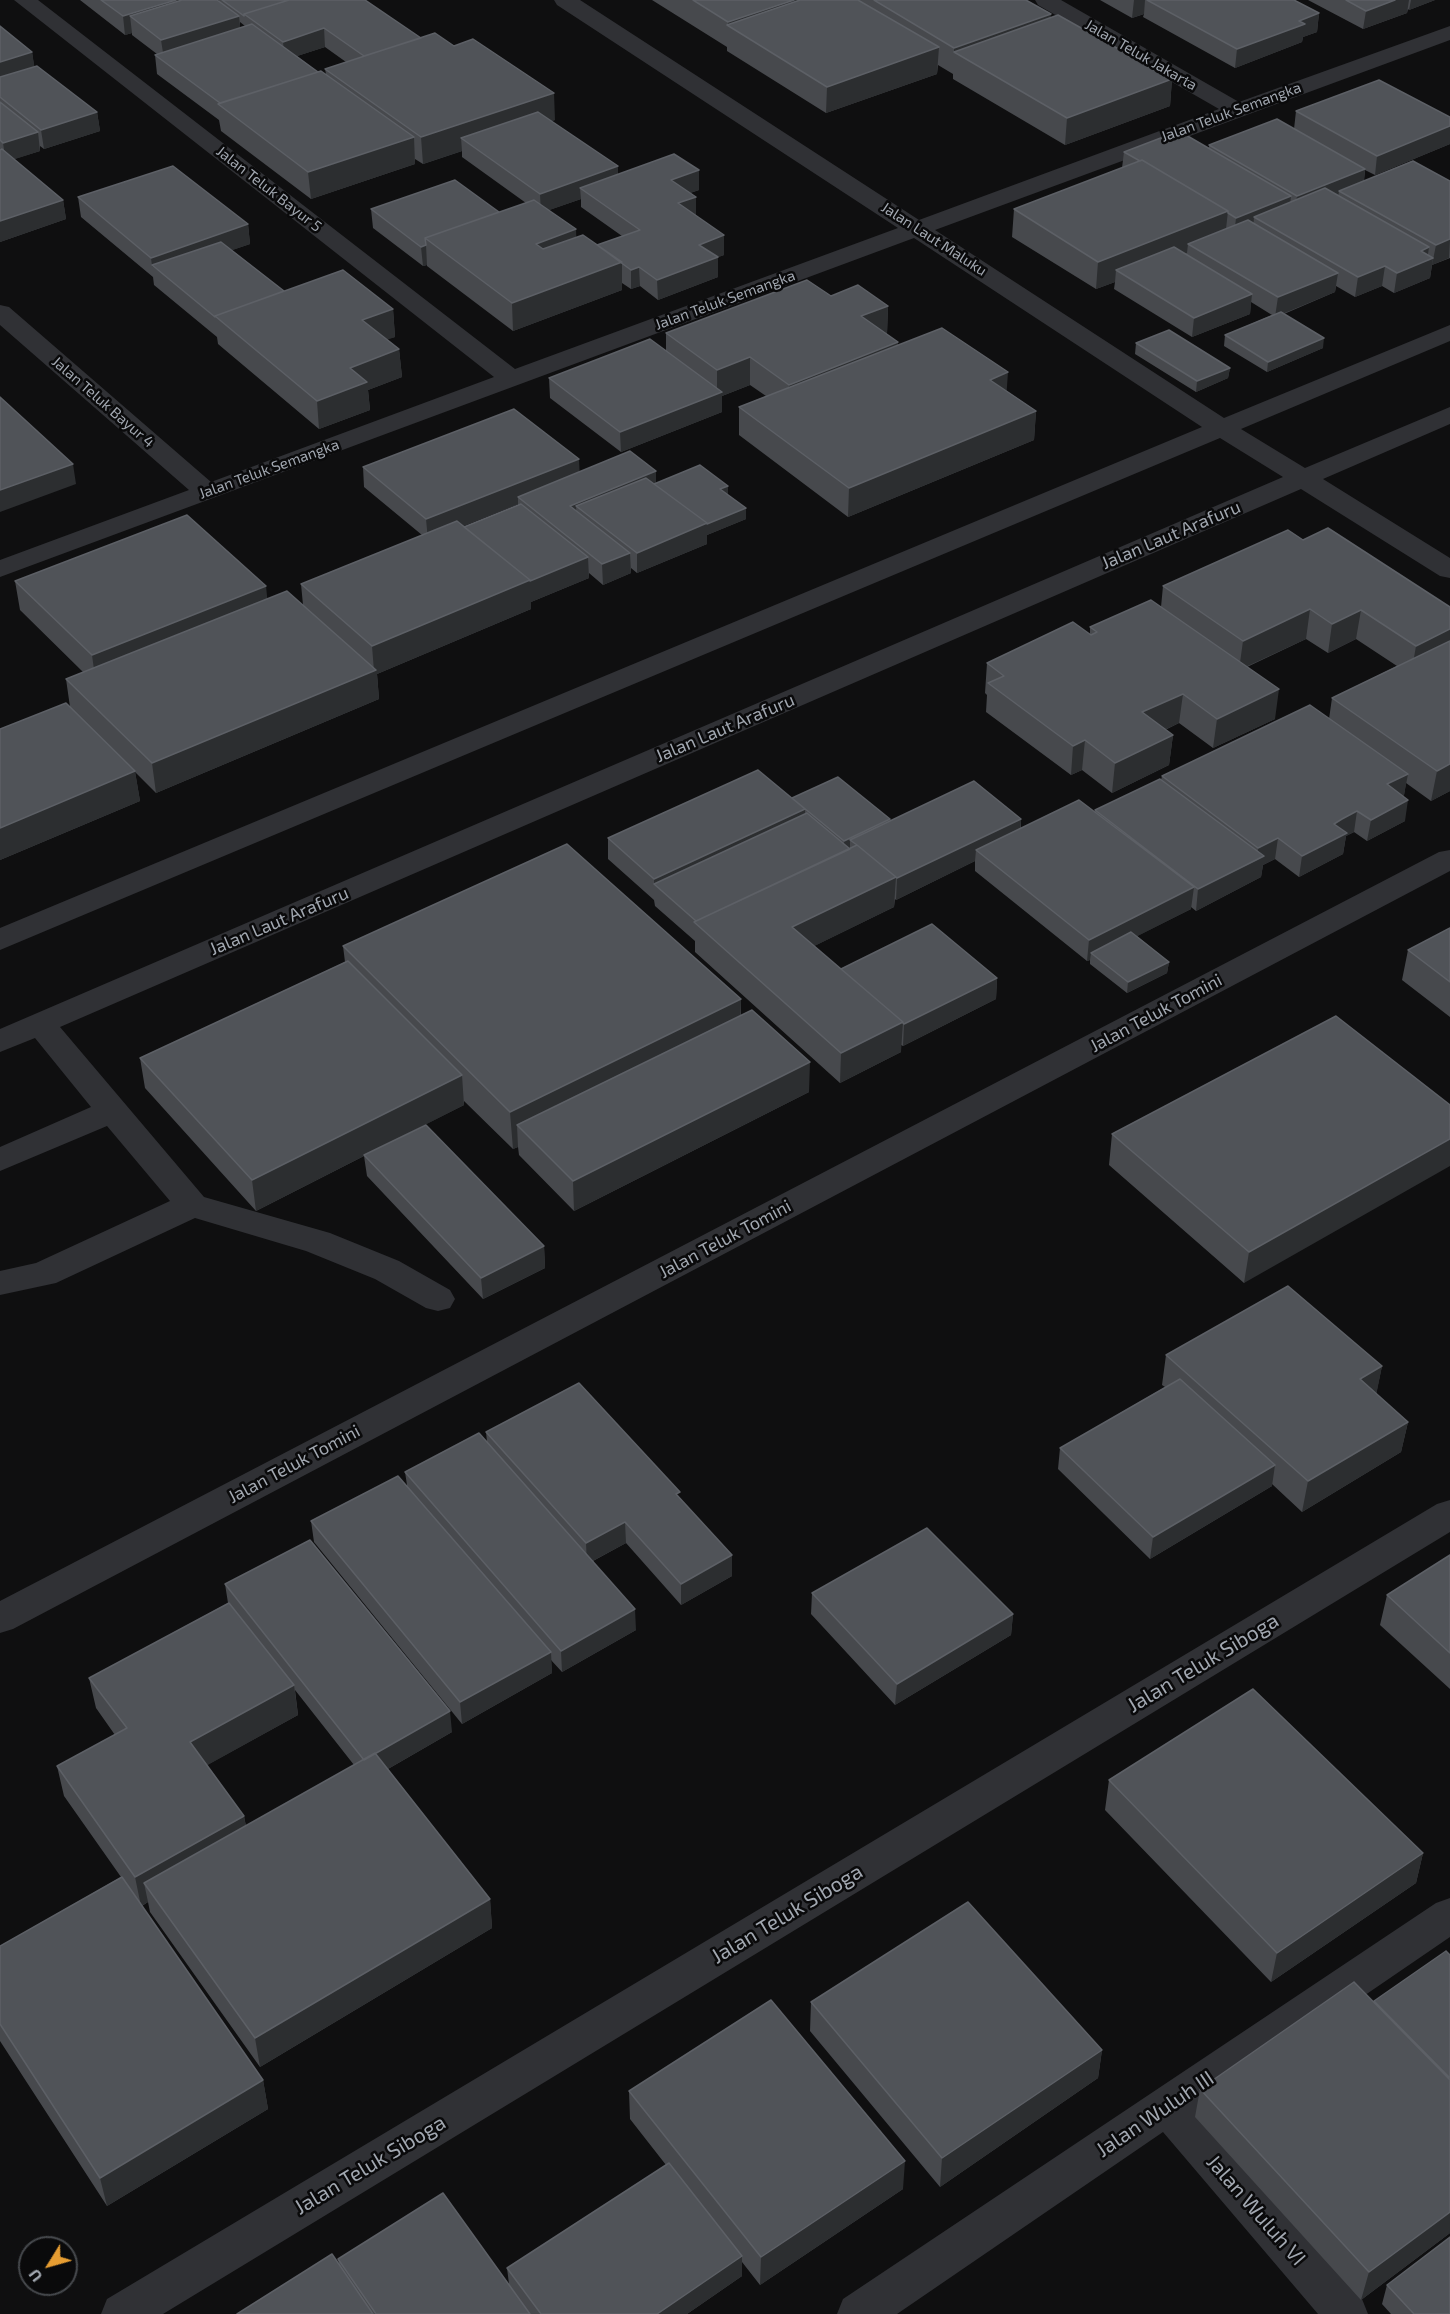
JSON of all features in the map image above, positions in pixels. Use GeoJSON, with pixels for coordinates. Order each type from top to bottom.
{"type":"FeatureCollection","features":[{"type":"Feature","properties":{"kind":"street","name":"Jalan Teluk Bayur 5"},"geometry":{"type":"LineString","coordinates":[[26,0],[512,379]]}},
{"type":"Feature","properties":{"kind":"street","name":"Jalan Laut Maluku"},"geometry":{"type":"LineString","coordinates":[[565,0],[1222,428],[1303,478]]}},
{"type":"Feature","properties":{"kind":"street","name":"Jalan Teluk Jakarta"},"geometry":{"type":"LineString","coordinates":[[1046,0],[1237,110]]}},
{"type":"Feature","properties":{"kind":"street","name":"Jalan Teluk Semangka"},"geometry":{"type":"LineString","coordinates":[[0,569],[1450,33]]}},
{"type":"Feature","properties":{"kind":"street","name":"Jalan Teluk Bayur 4"},"geometry":{"type":"LineString","coordinates":[[0,312],[207,492]]}},
{"type":"Feature","properties":{"kind":"street"},"geometry":{"type":"LineString","coordinates":[[0,940],[1450,332]]}},
{"type":"Feature","properties":{"kind":"street","name":"Jalan Laut Arafuru"},"geometry":{"type":"LineString","coordinates":[[0,1041],[1450,415]]}},
{"type":"Feature","properties":{"kind":"street"},"geometry":{"type":"LineString","coordinates":[[1303,478],[1450,570]]}},
{"type":"Feature","properties":{"kind":"street","name":"Jalan Teluk Tomini"},"geometry":{"type":"LineString","coordinates":[[0,1618],[1450,859]]}},
{"type":"Feature","properties":{"kind":"street"},"geometry":{"type":"LineString","coordinates":[[40,1024],[192,1205],[318,1242],[387,1270],[438,1299]]}},
{"type":"Feature","properties":{"kind":"street"},"geometry":{"type":"LineString","coordinates":[[0,1160],[111,1111]]}},
{"type":"Feature","properties":{"kind":"street"},"geometry":{"type":"LineString","coordinates":[[0,1283],[44,1274],[192,1205]]}},
{"type":"Feature","properties":{"kind":"street","name":"Jalan Teluk Siboga"},"geometry":{"type":"LineString","coordinates":[[123,2314],[1450,1514]]}},
{"type":"Feature","properties":{"kind":"street","name":"Jalan Wuluh III"},"geometry":{"type":"LineString","coordinates":[[859,2314],[1450,1915]]}},
{"type":"Feature","properties":{"kind":"street","name":"Jalan Wuluh VI"},"geometry":{"type":"LineString","coordinates":[[1167,2106],[1346,2314]]}},
{"type":"Feature","properties":{"kind":"building"},"geometry":{"type":"Polygon","coordinates":[[[101,0],[176,0],[123,16],[101,0]]]}},
{"type":"Feature","properties":{"kind":"building"},"geometry":{"type":"Polygon","coordinates":[[[182,0],[217,0],[239,16],[161,40],[130,16],[182,0]]]}},
{"type":"Feature","properties":{"kind":"building"},"geometry":{"type":"Polygon","coordinates":[[[222,0],[289,0],[244,14],[244,16],[222,0]]]}},
{"type":"Feature","properties":{"kind":"building"},"geometry":{"type":"Polygon","coordinates":[[[289,0],[365,0],[421,38],[364,56],[324,28],[283,42],[244,14],[289,0]]]}},
{"type":"Feature","properties":{"kind":"building"},"geometry":{"type":"Polygon","coordinates":[[[693,0],[794,0],[728,22],[693,0]]]}},
{"type":"Feature","properties":{"kind":"building"},"geometry":{"type":"Polygon","coordinates":[[[800,0],[858,0],[939,47],[827,87],[727,25],[800,0]]]}},
{"type":"Feature","properties":{"kind":"building"},"geometry":{"type":"Polygon","coordinates":[[[874,0],[1026,0],[1051,14],[954,48],[874,0]]]}},
{"type":"Feature","properties":{"kind":"building"},"geometry":{"type":"Polygon","coordinates":[[[1147,0],[1294,0],[1319,13],[1299,21],[1305,24],[1237,49],[1147,0]]]}},
{"type":"Feature","properties":{"kind":"building"},"geometry":{"type":"Polygon","coordinates":[[[1346,0],[1395,0],[1366,11],[1346,0]]]}},
{"type":"Feature","properties":{"kind":"building"},"geometry":{"type":"Polygon","coordinates":[[[1058,15],[1172,79],[1067,118],[954,52],[1058,15]]]}},
{"type":"Feature","properties":{"kind":"building"},"geometry":{"type":"Polygon","coordinates":[[[252,24],[318,72],[220,103],[155,55],[252,24]]]}},
{"type":"Feature","properties":{"kind":"building"},"geometry":{"type":"Polygon","coordinates":[[[0,26],[32,52],[0,62],[0,26]]]}},
{"type":"Feature","properties":{"kind":"building"},"geometry":{"type":"Polygon","coordinates":[[[435,33],[454,46],[473,39],[554,93],[421,137],[325,69],[435,33]]]}},
{"type":"Feature","properties":{"kind":"building"},"geometry":{"type":"Polygon","coordinates":[[[37,66],[97,112],[41,130],[0,97],[0,77],[37,66]]]}},
{"type":"Feature","properties":{"kind":"building"},"geometry":{"type":"Polygon","coordinates":[[[321,71],[414,137],[308,172],[218,104],[321,71]]]}},
{"type":"Feature","properties":{"kind":"building"},"geometry":{"type":"Polygon","coordinates":[[[1379,80],[1450,117],[1450,126],[1377,156],[1296,111],[1379,80]]]}},
{"type":"Feature","properties":{"kind":"building"},"geometry":{"type":"Polygon","coordinates":[[[0,102],[38,132],[3,143],[0,140],[0,102]]]}},
{"type":"Feature","properties":{"kind":"building"},"geometry":{"type":"Polygon","coordinates":[[[538,112],[618,166],[540,194],[461,138],[538,112]]]}},
{"type":"Feature","properties":{"kind":"building"},"geometry":{"type":"Polygon","coordinates":[[[1277,119],[1365,169],[1297,196],[1209,145],[1277,119]]]}},
{"type":"Feature","properties":{"kind":"building"},"geometry":{"type":"Polygon","coordinates":[[[1179,131],[1291,196],[1236,218],[1142,160],[1124,152],[1179,131]]]}},
{"type":"Feature","properties":{"kind":"building"},"geometry":{"type":"Polygon","coordinates":[[[2,149],[63,200],[0,221],[0,150],[2,149]]]}},
{"type":"Feature","properties":{"kind":"building"},"geometry":{"type":"Polygon","coordinates":[[[674,154],[699,170],[671,180],[696,197],[678,203],[724,235],[699,245],[718,257],[657,280],[639,267],[631,270],[597,245],[640,230],[580,188],[674,154]]]}},
{"type":"Feature","properties":{"kind":"building"},"geometry":{"type":"Polygon","coordinates":[[[1142,160],[1228,211],[1098,262],[1014,209],[1142,160]]]}},
{"type":"Feature","properties":{"kind":"building"},"geometry":{"type":"Polygon","coordinates":[[[1413,161],[1450,181],[1450,239],[1436,245],[1339,191],[1413,161]]]}},
{"type":"Feature","properties":{"kind":"building"},"geometry":{"type":"Polygon","coordinates":[[[173,166],[248,224],[151,258],[78,197],[173,166]]]}},
{"type":"Feature","properties":{"kind":"building"},"geometry":{"type":"Polygon","coordinates":[[[455,180],[499,212],[425,238],[426,245],[421,247],[371,209],[455,180]]]}},
{"type":"Feature","properties":{"kind":"building"},"geometry":{"type":"Polygon","coordinates":[[[1325,188],[1429,247],[1421,251],[1433,258],[1397,273],[1385,266],[1358,277],[1254,217],[1325,188]]]}},
{"type":"Feature","properties":{"kind":"building"},"geometry":{"type":"Polygon","coordinates":[[[534,200],[576,229],[536,244],[543,249],[583,235],[622,262],[512,303],[425,238],[534,200]]]}},
{"type":"Feature","properties":{"kind":"building"},"geometry":{"type":"Polygon","coordinates":[[[1248,220],[1338,273],[1278,297],[1188,244],[1248,220]]]}},
{"type":"Feature","properties":{"kind":"building"},"geometry":{"type":"Polygon","coordinates":[[[221,242],[284,291],[215,317],[152,265],[221,242]]]}},
{"type":"Feature","properties":{"kind":"building"},"geometry":{"type":"Polygon","coordinates":[[[1174,247],[1252,294],[1194,318],[1116,270],[1174,247]]]}},
{"type":"Feature","properties":{"kind":"building"},"geometry":{"type":"Polygon","coordinates":[[[343,270],[393,309],[362,320],[399,349],[350,368],[367,382],[317,401],[215,316],[343,270]]]}},
{"type":"Feature","properties":{"kind":"building"},"geometry":{"type":"Polygon","coordinates":[[[807,280],[831,296],[858,285],[888,306],[861,316],[898,342],[789,385],[750,357],[717,370],[666,333],[807,280]]]}},
{"type":"Feature","properties":{"kind":"building"},"geometry":{"type":"Polygon","coordinates":[[[1281,312],[1324,338],[1268,362],[1225,335],[1281,312]]]}},
{"type":"Feature","properties":{"kind":"building"},"geometry":{"type":"Polygon","coordinates":[[[942,328],[1008,372],[990,380],[1036,411],[849,488],[739,407],[942,328]]]}},
{"type":"Feature","properties":{"kind":"building"},"geometry":{"type":"Polygon","coordinates":[[[1169,330],[1230,368],[1197,381],[1136,343],[1169,330]]]}},
{"type":"Feature","properties":{"kind":"building"},"geometry":{"type":"Polygon","coordinates":[[[650,339],[722,392],[620,432],[549,378],[650,339]]]}},
{"type":"Feature","properties":{"kind":"building"},"geometry":{"type":"Polygon","coordinates":[[[0,397],[73,464],[0,490],[0,397]]]}},
{"type":"Feature","properties":{"kind":"building"},"geometry":{"type":"Polygon","coordinates":[[[514,409],[579,459],[426,519],[363,467],[514,409]]]}},
{"type":"Feature","properties":{"kind":"building"},"geometry":{"type":"Polygon","coordinates":[[[630,451],[656,471],[570,506],[630,553],[602,564],[518,497],[630,451]]]}},
{"type":"Feature","properties":{"kind":"building"},"geometry":{"type":"Polygon","coordinates":[[[700,465],[728,486],[720,489],[746,508],[707,524],[654,484],[700,465]]]}},
{"type":"Feature","properties":{"kind":"building"},"geometry":{"type":"Polygon","coordinates":[[[646,478],[707,523],[637,553],[576,506],[646,478]]]}},
{"type":"Feature","properties":{"kind":"building"},"geometry":{"type":"Polygon","coordinates":[[[521,504],[588,557],[530,581],[464,527],[521,504]]]}},
{"type":"Feature","properties":{"kind":"building"},"geometry":{"type":"Polygon","coordinates":[[[187,515],[266,586],[92,655],[15,581],[187,515]]]}},
{"type":"Feature","properties":{"kind":"building"},"geometry":{"type":"Polygon","coordinates":[[[457,521],[530,580],[372,646],[301,584],[457,521]]]}},
{"type":"Feature","properties":{"kind":"building"},"geometry":{"type":"Polygon","coordinates":[[[1328,528],[1450,607],[1450,629],[1416,646],[1361,610],[1332,624],[1310,609],[1243,641],[1163,586],[1288,530],[1303,540],[1328,528]]]}},
{"type":"Feature","properties":{"kind":"building"},"geometry":{"type":"Polygon","coordinates":[[[287,591],[376,670],[152,763],[66,679],[287,591]]]}},
{"type":"Feature","properties":{"kind":"building"},"geometry":{"type":"Polygon","coordinates":[[[1151,600],[1279,689],[1217,719],[1183,694],[1142,712],[1173,735],[1115,763],[1085,740],[1073,746],[988,683],[1004,676],[987,663],[1073,622],[1091,635],[1097,632],[1090,627],[1151,600]]]}},
{"type":"Feature","properties":{"kind":"building"},"geometry":{"type":"Polygon","coordinates":[[[1450,641],[1450,764],[1437,771],[1332,698],[1450,641]]]}},
{"type":"Feature","properties":{"kind":"building"},"geometry":{"type":"Polygon","coordinates":[[[66,703],[135,771],[0,828],[0,729],[66,703]]]}},
{"type":"Feature","properties":{"kind":"building"},"geometry":{"type":"Polygon","coordinates":[[[1310,705],[1408,774],[1387,784],[1408,800],[1371,820],[1357,811],[1334,824],[1347,833],[1302,856],[1278,838],[1258,848],[1162,776],[1310,705]]]}},
{"type":"Feature","properties":{"kind":"building"},"geometry":{"type":"Polygon","coordinates":[[[758,770],[805,809],[654,879],[608,838],[758,770]]]}},
{"type":"Feature","properties":{"kind":"building"},"geometry":{"type":"Polygon","coordinates":[[[838,777],[890,819],[844,841],[792,798],[838,777]]]}},
{"type":"Feature","properties":{"kind":"building"},"geometry":{"type":"Polygon","coordinates":[[[1160,779],[1264,856],[1198,889],[1095,810],[1160,779]]]}},
{"type":"Feature","properties":{"kind":"building"},"geometry":{"type":"Polygon","coordinates":[[[974,781],[1021,819],[897,878],[850,840],[974,781]]]}},
{"type":"Feature","properties":{"kind":"building"},"geometry":{"type":"Polygon","coordinates":[[[1079,800],[1194,887],[1089,940],[976,850],[1079,800]]]}},
{"type":"Feature","properties":{"kind":"building"},"geometry":{"type":"Polygon","coordinates":[[[807,813],[850,849],[696,921],[654,884],[807,813]]]}},
{"type":"Feature","properties":{"kind":"building"},"geometry":{"type":"Polygon","coordinates":[[[567,844],[741,999],[510,1112],[343,946],[567,844]]]}},
{"type":"Feature","properties":{"kind":"building"},"geometry":{"type":"Polygon","coordinates":[[[857,845],[896,877],[792,927],[903,1022],[841,1053],[694,922],[857,845]]]}},
{"type":"Feature","properties":{"kind":"building"},"geometry":{"type":"Polygon","coordinates":[[[932,924],[997,978],[904,1024],[841,969],[932,924]]]}},
{"type":"Feature","properties":{"kind":"building"},"geometry":{"type":"Polygon","coordinates":[[[1450,928],[1450,982],[1408,950],[1450,928]]]}},
{"type":"Feature","properties":{"kind":"building"},"geometry":{"type":"Polygon","coordinates":[[[1131,932],[1169,962],[1128,982],[1091,953],[1131,932]]]}},
{"type":"Feature","properties":{"kind":"building"},"geometry":{"type":"Polygon","coordinates":[[[348,961],[462,1075],[252,1180],[140,1058],[348,961]]]}},
{"type":"Feature","properties":{"kind":"building"},"geometry":{"type":"Polygon","coordinates":[[[752,1010],[810,1062],[573,1181],[517,1125],[752,1010]]]}},
{"type":"Feature","properties":{"kind":"building"},"geometry":{"type":"Polygon","coordinates":[[[1336,1016],[1450,1105],[1450,1139],[1249,1252],[1112,1134],[1336,1016]]]}},
{"type":"Feature","properties":{"kind":"building"},"geometry":{"type":"Polygon","coordinates":[[[426,1125],[544,1246],[481,1278],[364,1155],[426,1125]]]}},
{"type":"Feature","properties":{"kind":"building"},"geometry":{"type":"Polygon","coordinates":[[[1288,1286],[1382,1366],[1360,1379],[1408,1422],[1308,1481],[1166,1355],[1288,1286]]]}},
{"type":"Feature","properties":{"kind":"building"},"geometry":{"type":"Polygon","coordinates":[[[1180,1379],[1275,1465],[1153,1537],[1060,1448],[1180,1379]]]}},
{"type":"Feature","properties":{"kind":"building"},"geometry":{"type":"Polygon","coordinates":[[[579,1383],[680,1492],[676,1494],[732,1555],[681,1584],[625,1522],[586,1543],[486,1432],[579,1383]]]}},
{"type":"Feature","properties":{"kind":"building"},"geometry":{"type":"Polygon","coordinates":[[[479,1433],[635,1609],[561,1651],[405,1472],[479,1433]]]}},
{"type":"Feature","properties":{"kind":"building"},"geometry":{"type":"Polygon","coordinates":[[[398,1476],[551,1652],[460,1702],[311,1521],[398,1476]]]}},
{"type":"Feature","properties":{"kind":"building"},"geometry":{"type":"Polygon","coordinates":[[[927,1528],[1013,1614],[897,1684],[812,1593],[927,1528]]]}},
{"type":"Feature","properties":{"kind":"building"},"geometry":{"type":"Polygon","coordinates":[[[310,1540],[450,1711],[364,1760],[225,1584],[310,1540]]]}},
{"type":"Feature","properties":{"kind":"building"},"geometry":{"type":"Polygon","coordinates":[[[1450,1555],[1450,1653],[1387,1595],[1450,1555]]]}},
{"type":"Feature","properties":{"kind":"building"},"geometry":{"type":"Polygon","coordinates":[[[229,1603],[294,1685],[190,1742],[244,1816],[135,1877],[57,1766],[127,1728],[89,1678],[229,1603]]]}},
{"type":"Feature","properties":{"kind":"building"},"geometry":{"type":"Polygon","coordinates":[[[1253,1689],[1423,1853],[1277,1953],[1109,1780],[1253,1689]]]}},
{"type":"Feature","properties":{"kind":"building"},"geometry":{"type":"Polygon","coordinates":[[[375,1753],[490,1899],[255,2038],[144,1883],[375,1753]]]}},
{"type":"Feature","properties":{"kind":"building"},"geometry":{"type":"Polygon","coordinates":[[[122,1877],[263,2080],[100,2178],[0,2024],[0,1946],[122,1877]]]}},
{"type":"Feature","properties":{"kind":"building"},"geometry":{"type":"Polygon","coordinates":[[[968,1902],[1102,2050],[942,2158],[811,2002],[968,1902]]]}},
{"type":"Feature","properties":{"kind":"building"},"geometry":{"type":"Polygon","coordinates":[[[1446,1951],[1450,1955],[1450,2078],[1374,2001],[1446,1951]]]}},
{"type":"Feature","properties":{"kind":"building"},"geometry":{"type":"Polygon","coordinates":[[[1354,1982],[1450,2080],[1450,2212],[1369,2272],[1200,2089],[1354,1982]]]}},
{"type":"Feature","properties":{"kind":"building"},"geometry":{"type":"Polygon","coordinates":[[[771,2000],[905,2161],[761,2257],[629,2091],[771,2000]]]}},
{"type":"Feature","properties":{"kind":"building"},"geometry":{"type":"Polygon","coordinates":[[[669,2163],[742,2256],[657,2314],[541,2314],[507,2268],[669,2163]]]}},
{"type":"Feature","properties":{"kind":"building"},"geometry":{"type":"Polygon","coordinates":[[[443,2193],[530,2314],[376,2314],[338,2259],[443,2193]]]}},
{"type":"Feature","properties":{"kind":"building"},"geometry":{"type":"Polygon","coordinates":[[[1450,2237],[1450,2314],[1414,2314],[1387,2285],[1450,2237]]]}},
{"type":"Feature","properties":{"kind":"building"},"geometry":{"type":"Polygon","coordinates":[[[332,2254],[373,2314],[237,2314],[332,2254]]]}}]}
